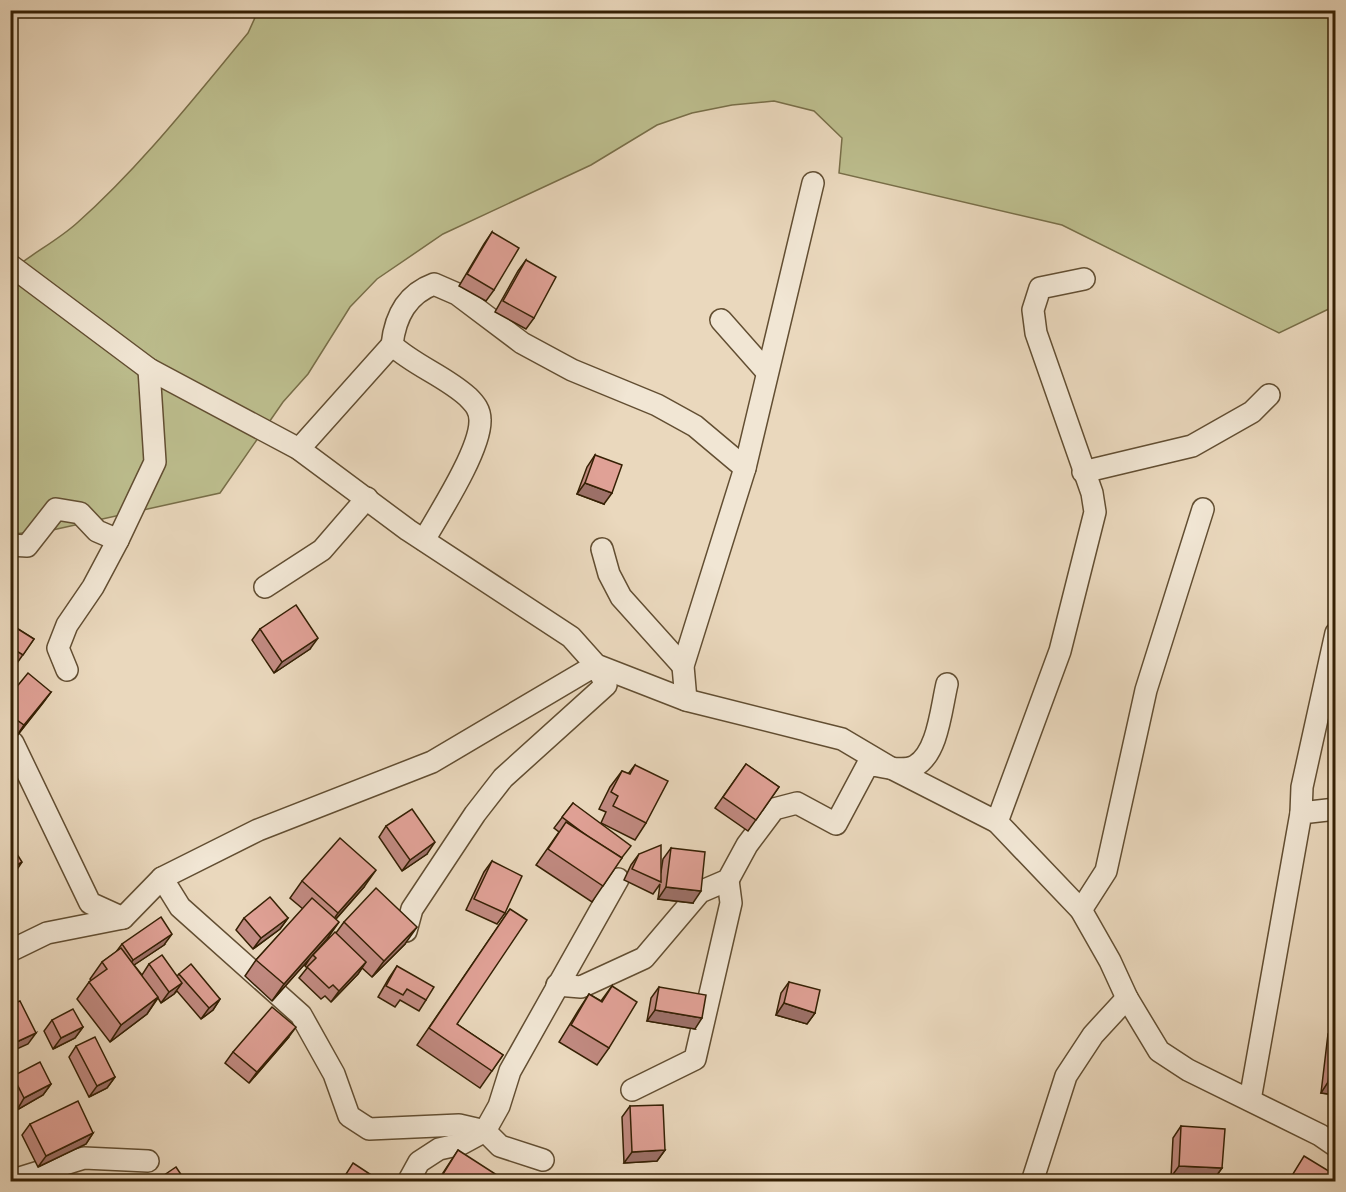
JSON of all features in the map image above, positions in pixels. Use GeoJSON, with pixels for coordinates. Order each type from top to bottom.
{"type":"FeatureCollection","features":[{"type":"Feature","properties":{"kind":"street"},"geometry":{"type":"LineString","coordinates":[[686,700],[683,666],[745,468],[813,183]]}},
{"type":"Feature","properties":{"kind":"street"},"geometry":{"type":"LineString","coordinates":[[10,264],[149,369],[299,449],[424,540],[571,637],[596,665],[606,685],[503,778],[475,814],[412,909],[406,931]]}},
{"type":"Feature","properties":{"kind":"street"},"geometry":{"type":"LineString","coordinates":[[997,822],[1060,651],[1095,512],[1092,493],[1036,333],[1033,310],[1040,288],[1084,279]]}},
{"type":"Feature","properties":{"kind":"street"},"geometry":{"type":"LineString","coordinates":[[299,449],[392,345],[393,331],[405,304],[419,290],[434,284],[457,294],[522,343],[572,370],[657,405],[695,426],[745,468]]}},
{"type":"Feature","properties":{"kind":"street"},"geometry":{"type":"LineString","coordinates":[[721,320],[767,372]]}},
{"type":"Feature","properties":{"kind":"street"},"geometry":{"type":"LineString","coordinates":[[392,345],[406,359],[467,396],[478,407],[480,418],[474,446],[424,540]]}},
{"type":"Feature","properties":{"kind":"street"},"geometry":{"type":"LineString","coordinates":[[67,669],[58,648],[67,625],[93,587],[155,462],[149,369]]}},
{"type":"Feature","properties":{"kind":"street"},"geometry":{"type":"LineString","coordinates":[[1083,472],[1191,446],[1252,412],[1269,395]]}},
{"type":"Feature","properties":{"kind":"street"},"geometry":{"type":"LineString","coordinates":[[265,587],[322,550],[367,498]]}},
{"type":"Feature","properties":{"kind":"street"},"geometry":{"type":"LineString","coordinates":[[10,545],[27,546],[56,509],[80,513],[97,531],[118,540]]}},
{"type":"Feature","properties":{"kind":"street"},"geometry":{"type":"LineString","coordinates":[[1081,910],[1106,871],[1146,690],[1203,509]]}},
{"type":"Feature","properties":{"kind":"street"},"geometry":{"type":"LineString","coordinates":[[602,549],[609,574],[621,597],[683,666]]}},
{"type":"Feature","properties":{"kind":"street"},"geometry":{"type":"LineString","coordinates":[[1250,1100],[1301,813],[1302,787],[1335,633]]}},
{"type":"Feature","properties":{"kind":"street"},"geometry":{"type":"LineString","coordinates":[[596,665],[686,700],[842,739],[891,768],[997,822],[1081,910],[1110,961],[1127,998],[1159,1051],[1188,1070],[1320,1135],[1335,1146]]}},
{"type":"Feature","properties":{"kind":"street"},"geometry":{"type":"LineString","coordinates":[[10,951],[47,933],[123,918],[162,878],[258,830],[432,762],[596,665]]}},
{"type":"Feature","properties":{"kind":"street"},"geometry":{"type":"LineString","coordinates":[[557,986],[581,987],[644,958],[700,892],[728,879],[747,845],[774,809],[797,803],[836,824],[868,764],[891,768],[914,767],[930,752],[947,684]]}},
{"type":"Feature","properties":{"kind":"street"},"geometry":{"type":"LineString","coordinates":[[13,743],[90,903],[123,918]]}},
{"type":"Feature","properties":{"kind":"street"},"geometry":{"type":"LineString","coordinates":[[1301,813],[1335,809]]}},
{"type":"Feature","properties":{"kind":"street"},"geometry":{"type":"LineString","coordinates":[[162,878],[180,907],[301,1015],[334,1074],[349,1116],[369,1129],[459,1125],[484,1131],[500,1146],[543,1160]]}},
{"type":"Feature","properties":{"kind":"street"},"geometry":{"type":"LineString","coordinates":[[408,1182],[419,1162],[439,1149],[461,1144],[484,1131],[499,1106],[510,1071],[618,879]]}},
{"type":"Feature","properties":{"kind":"street"},"geometry":{"type":"LineString","coordinates":[[632,1090],[695,1059],[731,903],[728,879]]}},
{"type":"Feature","properties":{"kind":"street"},"geometry":{"type":"LineString","coordinates":[[1032,1182],[1066,1076],[1093,1035],[1127,998]]}},
{"type":"Feature","properties":{"kind":"street"},"geometry":{"type":"LineString","coordinates":[[10,1181],[84,1158],[148,1161]]}},
{"type":"Feature","properties":{"kind":"green space"},"geometry":{"type":"Polygon","coordinates":[[[258,11],[1335,11],[1335,306],[1279,333],[1062,225],[839,173],[842,138],[814,111],[774,101],[732,105],[692,113],[657,125],[591,165],[443,234],[377,279],[350,307],[308,374],[283,402],[220,493],[48,531],[11,534],[11,271],[69,230],[123,178],[166,131],[248,33],[258,11]]]}},
{"type":"Feature","properties":{"kind":"building"},"geometry":{"type":"Polygon","coordinates":[[[492,232],[519,248],[494,290],[467,274],[492,232]]]}},
{"type":"Feature","properties":{"kind":"building"},"geometry":{"type":"Polygon","coordinates":[[[526,260],[556,277],[534,318],[503,301],[526,260]]]}},
{"type":"Feature","properties":{"kind":"building"},"geometry":{"type":"Polygon","coordinates":[[[595,455],[622,465],[612,493],[585,483],[595,455]]]}},
{"type":"Feature","properties":{"kind":"building"},"geometry":{"type":"Polygon","coordinates":[[[296,605],[318,638],[282,662],[260,629],[296,605]]]}},
{"type":"Feature","properties":{"kind":"building"},"geometry":{"type":"Polygon","coordinates":[[[10,624],[34,639],[23,655],[10,647],[10,624]]]}},
{"type":"Feature","properties":{"kind":"building"},"geometry":{"type":"Polygon","coordinates":[[[28,673],[51,692],[24,725],[10,715],[10,695],[28,673]]]}},
{"type":"Feature","properties":{"kind":"building"},"geometry":{"type":"Polygon","coordinates":[[[746,764],[779,787],[756,820],[723,797],[746,764]]]}},
{"type":"Feature","properties":{"kind":"building"},"geometry":{"type":"Polygon","coordinates":[[[635,765],[668,781],[646,823],[613,806],[618,796],[611,792],[622,771],[630,774],[635,765]]]}},
{"type":"Feature","properties":{"kind":"building"},"geometry":{"type":"Polygon","coordinates":[[[573,803],[631,846],[622,858],[562,817],[573,803]]]}},
{"type":"Feature","properties":{"kind":"building"},"geometry":{"type":"Polygon","coordinates":[[[412,809],[435,842],[410,860],[386,826],[412,809]]]}},
{"type":"Feature","properties":{"kind":"building"},"geometry":{"type":"Polygon","coordinates":[[[566,822],[622,858],[603,886],[548,849],[566,822]]]}},
{"type":"Feature","properties":{"kind":"building"},"geometry":{"type":"Polygon","coordinates":[[[340,838],[376,870],[338,913],[302,881],[340,838]]]}},
{"type":"Feature","properties":{"kind":"building"},"geometry":{"type":"Polygon","coordinates":[[[10,843],[22,862],[10,869],[10,843]]]}},
{"type":"Feature","properties":{"kind":"building"},"geometry":{"type":"Polygon","coordinates":[[[661,845],[661,882],[632,869],[639,854],[661,845]]]}},
{"type":"Feature","properties":{"kind":"building"},"geometry":{"type":"Polygon","coordinates":[[[671,848],[705,852],[701,891],[666,887],[671,848]]]}},
{"type":"Feature","properties":{"kind":"building"},"geometry":{"type":"Polygon","coordinates":[[[492,861],[522,876],[505,913],[474,899],[492,861]]]}},
{"type":"Feature","properties":{"kind":"building"},"geometry":{"type":"Polygon","coordinates":[[[376,888],[417,927],[384,961],[344,922],[376,888]]]}},
{"type":"Feature","properties":{"kind":"building"},"geometry":{"type":"Polygon","coordinates":[[[270,897],[288,918],[261,938],[244,918],[270,897]]]}},
{"type":"Feature","properties":{"kind":"building"},"geometry":{"type":"Polygon","coordinates":[[[312,898],[339,922],[284,984],[256,960],[312,898]]]}},
{"type":"Feature","properties":{"kind":"building"},"geometry":{"type":"Polygon","coordinates":[[[510,909],[527,920],[457,1024],[503,1055],[492,1071],[429,1028],[510,909]]]}},
{"type":"Feature","properties":{"kind":"building"},"geometry":{"type":"Polygon","coordinates":[[[161,917],[172,934],[133,960],[122,944],[161,917]]]}},
{"type":"Feature","properties":{"kind":"building"},"geometry":{"type":"Polygon","coordinates":[[[335,932],[366,962],[339,991],[333,985],[329,988],[307,967],[316,958],[313,955],[335,932]]]}},
{"type":"Feature","properties":{"kind":"building"},"geometry":{"type":"Polygon","coordinates":[[[121,948],[158,997],[121,1025],[89,982],[107,969],[102,962],[121,948]]]}},
{"type":"Feature","properties":{"kind":"building"},"geometry":{"type":"Polygon","coordinates":[[[162,955],[182,983],[169,992],[149,964],[162,955]]]}},
{"type":"Feature","properties":{"kind":"building"},"geometry":{"type":"Polygon","coordinates":[[[191,964],[220,999],[209,1008],[179,974],[191,964]]]}},
{"type":"Feature","properties":{"kind":"building"},"geometry":{"type":"Polygon","coordinates":[[[397,966],[434,987],[426,1000],[407,989],[403,995],[386,986],[397,966]]]}},
{"type":"Feature","properties":{"kind":"building"},"geometry":{"type":"Polygon","coordinates":[[[789,982],[820,990],[815,1013],[784,1003],[789,982]]]}},
{"type":"Feature","properties":{"kind":"building"},"geometry":{"type":"Polygon","coordinates":[[[612,986],[637,1002],[609,1048],[571,1025],[589,994],[602,1002],[612,986]]]}},
{"type":"Feature","properties":{"kind":"building"},"geometry":{"type":"Polygon","coordinates":[[[659,987],[706,995],[702,1018],[655,1010],[659,987]]]}},
{"type":"Feature","properties":{"kind":"building"},"geometry":{"type":"Polygon","coordinates":[[[20,1001],[36,1033],[10,1045],[10,1005],[20,1001]]]}},
{"type":"Feature","properties":{"kind":"building"},"geometry":{"type":"Polygon","coordinates":[[[272,1007],[296,1027],[257,1072],[233,1052],[272,1007]]]}},
{"type":"Feature","properties":{"kind":"building"},"geometry":{"type":"Polygon","coordinates":[[[73,1009],[83,1027],[61,1038],[52,1020],[73,1009]]]}},
{"type":"Feature","properties":{"kind":"building"},"geometry":{"type":"Polygon","coordinates":[[[1335,1027],[1335,1083],[1328,1082],[1335,1027]]]}},
{"type":"Feature","properties":{"kind":"building"},"geometry":{"type":"Polygon","coordinates":[[[95,1037],[115,1077],[97,1086],[76,1046],[95,1037]]]}},
{"type":"Feature","properties":{"kind":"building"},"geometry":{"type":"Polygon","coordinates":[[[40,1062],[51,1084],[24,1098],[13,1076],[40,1062]]]}},
{"type":"Feature","properties":{"kind":"building"},"geometry":{"type":"Polygon","coordinates":[[[78,1101],[93,1133],[46,1156],[30,1124],[78,1101]]]}},
{"type":"Feature","properties":{"kind":"building"},"geometry":{"type":"Polygon","coordinates":[[[663,1105],[665,1150],[632,1152],[630,1106],[663,1105]]]}},
{"type":"Feature","properties":{"kind":"building"},"geometry":{"type":"Polygon","coordinates":[[[1181,1126],[1225,1129],[1222,1168],[1179,1166],[1181,1126]]]}},
{"type":"Feature","properties":{"kind":"building"},"geometry":{"type":"Polygon","coordinates":[[[458,1150],[500,1177],[497,1182],[455,1182],[443,1174],[458,1150]]]}},
{"type":"Feature","properties":{"kind":"building"},"geometry":{"type":"Polygon","coordinates":[[[1304,1156],[1332,1173],[1327,1182],[1288,1182],[1304,1156]]]}},
{"type":"Feature","properties":{"kind":"building"},"geometry":{"type":"Polygon","coordinates":[[[353,1163],[382,1182],[341,1182],[353,1163]]]}},
{"type":"Feature","properties":{"kind":"building"},"geometry":{"type":"Polygon","coordinates":[[[176,1167],[186,1182],[154,1182],[176,1167]]]}}]}
